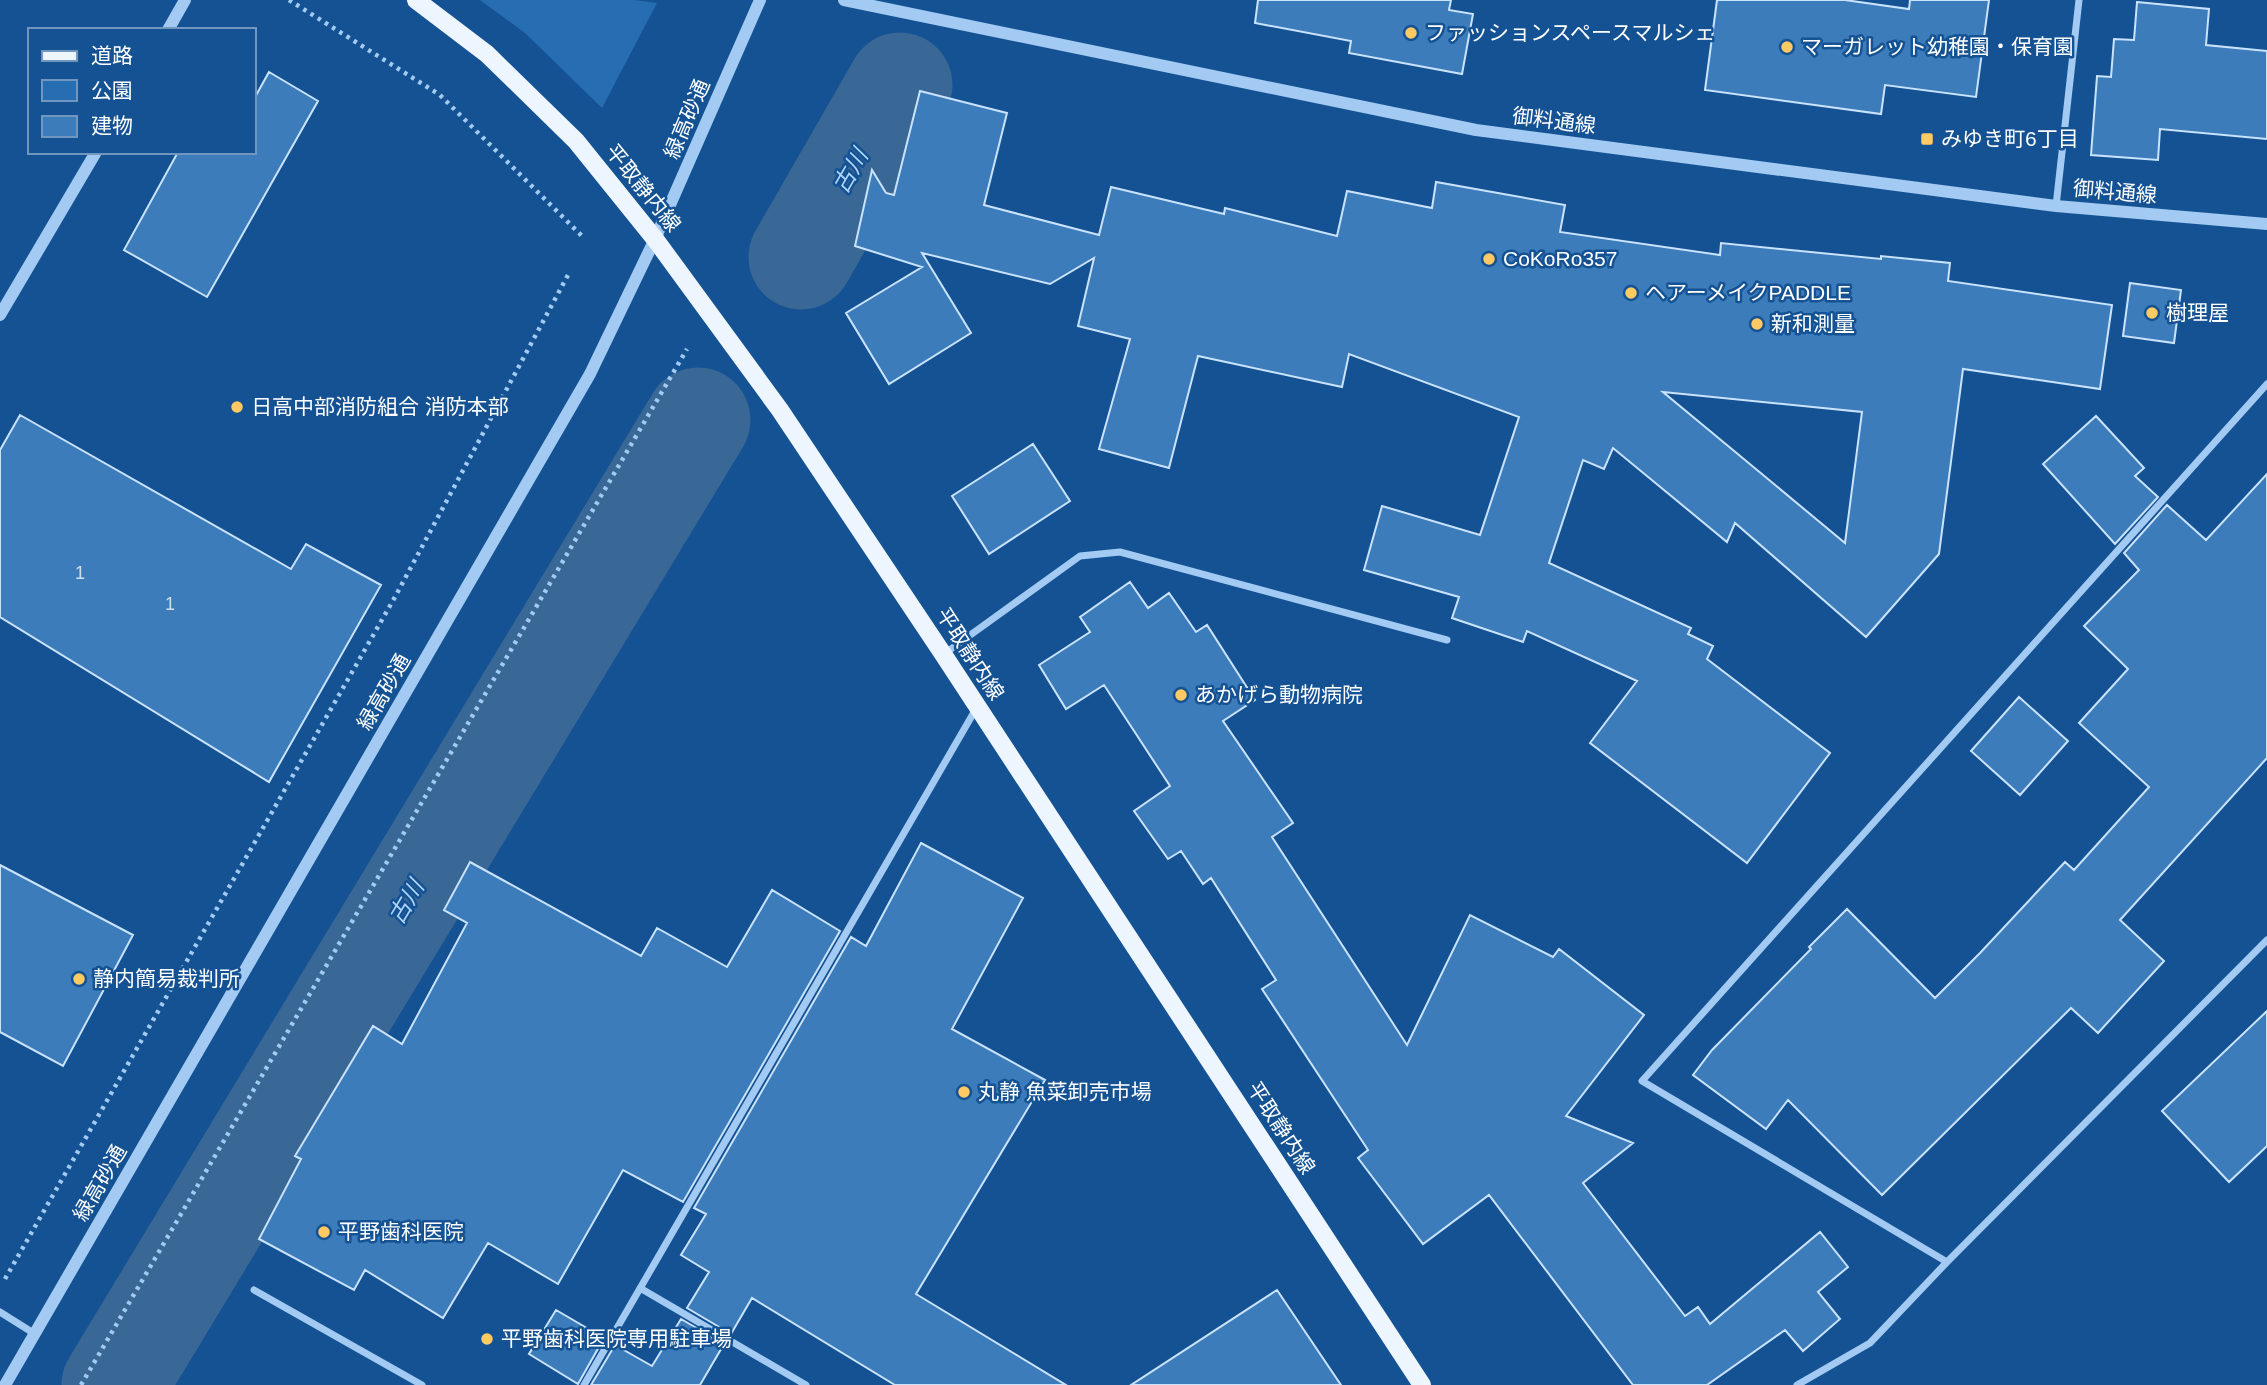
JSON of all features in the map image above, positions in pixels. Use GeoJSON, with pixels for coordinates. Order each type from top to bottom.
{"type":"FeatureCollection","features":[{"type":"Feature","properties":{"kind":"main road","name":"平取静内線"},"geometry":{"type":"LineString","coordinates":[[416,0],[487,54],[576,141],[655,239],[709,312],[780,410],[943,654],[1422,1385]]}},
{"type":"Feature","properties":{"kind":"street"},"geometry":{"type":"LineString","coordinates":[[169,28],[186,0]]}},
{"type":"Feature","properties":{"kind":"street","name":"緑高砂通"},"geometry":{"type":"LineString","coordinates":[[5,1385],[583,386],[655,239],[760,0]]}},
{"type":"Feature","properties":{"kind":"street","name":"御料通線"},"geometry":{"type":"LineString","coordinates":[[844,0],[974,29],[1476,130],[2056,206],[2267,224]]}},
{"type":"Feature","properties":{"kind":"street"},"geometry":{"type":"LineString","coordinates":[[2056,206],[2079,0]]}},
{"type":"Feature","properties":{"kind":"street"},"geometry":{"type":"LineString","coordinates":[[0,315],[95,154]]}},
{"type":"Feature","properties":{"kind":"street"},"geometry":{"type":"LineString","coordinates":[[1947,1262],[1642,1081],[2267,384]]}},
{"type":"Feature","properties":{"kind":"street"},"geometry":{"type":"LineString","coordinates":[[943,654],[1080,556],[1120,552],[1447,640]]}},
{"type":"Feature","properties":{"kind":"street"},"geometry":{"type":"LineString","coordinates":[[584,1385],[977,706]]}},
{"type":"Feature","properties":{"kind":"street"},"geometry":{"type":"LineString","coordinates":[[1797,1385],[1870,1343],[2267,940]]}},
{"type":"Feature","properties":{"kind":"street"},"geometry":{"type":"LineString","coordinates":[[640,1288],[806,1385]]}},
{"type":"Feature","properties":{"kind":"street"},"geometry":{"type":"LineString","coordinates":[[254,1290],[422,1385]]}},
{"type":"Feature","properties":{"kind":"street"},"geometry":{"type":"LineString","coordinates":[[0,1312],[35,1334]]}},
{"type":"Feature","properties":{"kind":"path"},"geometry":{"type":"LineString","coordinates":[[289,0],[440,95],[582,236]]}},
{"type":"Feature","properties":{"kind":"path"},"geometry":{"type":"LineString","coordinates":[[0,1288],[395,597],[568,275]]}},
{"type":"Feature","properties":{"kind":"path"},"geometry":{"type":"LineString","coordinates":[[81,1385],[709,312]]}},
{"type":"Feature","properties":{"kind":"green space"},"geometry":{"type":"Polygon","coordinates":[[[480,0],[634,0],[657,3],[602,108],[525,33],[480,0]]]}},
{"type":"Feature","properties":{"kind":"building","name":"ファッションスペースマルシェ"},"geometry":{"type":"Polygon","coordinates":[[[1258,0],[1451,0],[1449,10],[1473,14],[1462,74],[1349,53],[1351,41],[1255,23],[1258,0]]]}},
{"type":"Feature","properties":{"kind":"building","name":"マーガレット幼稚園・保育園"},"geometry":{"type":"Polygon","coordinates":[[[1717,0],[1845,0],[1909,9],[1910,0],[1989,0],[1976,97],[1885,85],[1881,114],[1705,90],[1717,0]]]}},
{"type":"Feature","properties":{"kind":"building"},"geometry":{"type":"Polygon","coordinates":[[[2137,2],[2209,9],[2206,45],[2267,51],[2267,139],[2160,129],[2158,160],[2091,155],[2097,76],[2111,77],[2114,39],[2134,40],[2137,2]]]}},
{"type":"Feature","properties":{"kind":"building"},"geometry":{"type":"Polygon","coordinates":[[[269,72],[318,101],[207,297],[124,250],[177,154],[256,154],[256,95],[269,72]]]}},
{"type":"Feature","properties":{"kind":"building"},"geometry":{"type":"Polygon","coordinates":[[[920,91],[1007,113],[984,205],[1099,235],[1111,187],[1224,214],[1225,208],[1337,236],[1347,191],[1432,208],[1436,182],[1565,205],[1560,232],[1720,255],[1721,243],[1950,263],[1948,281],[2112,305],[2100,389],[1963,369],[1939,554],[1866,637],[1735,523],[1727,542],[1613,448],[1604,469],[1583,460],[1549,563],[1691,628],[1688,634],[1713,646],[1707,659],[1830,753],[1747,863],[1590,743],[1637,681],[1527,631],[1523,642],[1452,618],[1459,597],[1364,570],[1382,506],[1480,535],[1519,417],[1349,354],[1342,387],[1198,356],[1169,468],[1099,449],[1130,339],[1078,326],[1094,258],[1050,284],[922,253],[971,333],[889,384],[846,313],[922,267],[855,246],[872,170],[886,193],[894,195],[920,91]],[[1663,392],[1845,543],[1862,412],[1663,392]]]}},
{"type":"Feature","properties":{"kind":"building","name":"樹理屋"},"geometry":{"type":"Polygon","coordinates":[[[2130,283],[2181,290],[2174,343],[2123,336],[2130,283]]]}},
{"type":"Feature","properties":{"kind":"building"},"geometry":{"type":"Polygon","coordinates":[[[20,415],[291,569],[306,544],[381,585],[269,782],[0,617],[0,450],[20,415]]]}},
{"type":"Feature","properties":{"kind":"building"},"geometry":{"type":"Polygon","coordinates":[[[2096,416],[2144,468],[2135,476],[2158,497],[2115,544],[2043,464],[2096,416]]]}},
{"type":"Feature","properties":{"kind":"building"},"geometry":{"type":"Polygon","coordinates":[[[1033,444],[1070,501],[989,554],[952,496],[1033,444]]]}},
{"type":"Feature","properties":{"kind":"building"},"geometry":{"type":"Polygon","coordinates":[[[2267,474],[2267,758],[2120,920],[2164,961],[2098,1033],[2071,1008],[1882,1195],[1788,1100],[1766,1129],[1693,1075],[1712,1050],[1847,909],[1935,998],[2065,862],[2074,870],[2149,787],[2079,723],[2128,669],[2084,626],[2139,570],[2124,553],[2167,505],[2206,540],[2267,474]]]}},
{"type":"Feature","properties":{"kind":"building"},"geometry":{"type":"Polygon","coordinates":[[[1130,582],[1148,608],[1169,593],[1196,632],[1207,625],[1255,700],[1223,721],[1293,823],[1272,837],[1407,1045],[1470,915],[1553,957],[1559,949],[1644,1015],[1566,1116],[1633,1143],[1583,1183],[1685,1316],[1698,1307],[1710,1324],[1820,1232],[1848,1267],[1818,1292],[1840,1319],[1803,1351],[1785,1330],[1707,1385],[1633,1385],[1489,1195],[1423,1244],[1358,1158],[1368,1150],[1262,989],[1276,980],[1211,878],[1203,884],[1181,851],[1168,859],[1134,811],[1170,786],[1104,685],[1066,709],[1039,665],[1090,632],[1080,617],[1130,582]]]}},
{"type":"Feature","properties":{"kind":"building"},"geometry":{"type":"Polygon","coordinates":[[[2019,697],[2068,741],[2020,795],[1971,751],[2019,697]]]}},
{"type":"Feature","properties":{"kind":"building"},"geometry":{"type":"Polygon","coordinates":[[[921,843],[1023,898],[952,1029],[1045,1080],[916,1294],[1066,1385],[895,1385],[752,1298],[731,1334],[687,1308],[709,1272],[681,1255],[706,1214],[694,1208],[851,937],[866,946],[921,843]]]}},
{"type":"Feature","properties":{"kind":"building"},"geometry":{"type":"Polygon","coordinates":[[[470,862],[641,956],[657,928],[727,967],[772,890],[840,931],[683,1202],[623,1170],[558,1284],[488,1243],[443,1318],[365,1270],[354,1290],[259,1239],[301,1159],[295,1156],[373,1026],[402,1044],[467,923],[444,910],[470,862]]]}},
{"type":"Feature","properties":{"kind":"building"},"geometry":{"type":"Polygon","coordinates":[[[0,865],[133,935],[63,1066],[0,1032],[0,865]]]}},
{"type":"Feature","properties":{"kind":"building"},"geometry":{"type":"Polygon","coordinates":[[[2267,1011],[2267,1146],[2229,1182],[2162,1111],[2267,1011]]]}},
{"type":"Feature","properties":{"kind":"building"},"geometry":{"type":"Polygon","coordinates":[[[1277,1290],[1341,1385],[1131,1385],[1277,1290]]]}},
{"type":"Feature","properties":{"kind":"building"},"geometry":{"type":"Polygon","coordinates":[[[556,1310],[604,1338],[578,1384],[529,1354],[556,1310]]]}},
{"type":"Feature","properties":{"kind":"building"},"geometry":{"type":"Polygon","coordinates":[[[681,1319],[724,1344],[700,1385],[591,1385],[615,1345],[652,1366],[681,1319]]]}},
{"type":"Feature","properties":{"kind":"waterway","name":"古川"},"geometry":{"type":"LineString","coordinates":[[801,257],[900,85]]}},
{"type":"Feature","properties":{"kind":"waterway","name":"古川"},"geometry":{"type":"LineString","coordinates":[[114,1385],[698,420]]}},
{"type":"Feature","properties":{"kind":"place","name":"ファッションスペースマルシェ"},"geometry":{"type":"Point","coordinates":[1411,33]}},
{"type":"Feature","properties":{"kind":"place","name":"マーガレット幼稚園・保育園"},"geometry":{"type":"Point","coordinates":[1787,47]}},
{"type":"Feature","properties":{"kind":"place","name":"みゆき町6丁目"},"geometry":{"type":"Point","coordinates":[1927,139]}},
{"type":"Feature","properties":{"kind":"place","name":"CoKoRo357"},"geometry":{"type":"Point","coordinates":[1489,259]}},
{"type":"Feature","properties":{"kind":"place","name":"ヘアーメイクPADDLE"},"geometry":{"type":"Point","coordinates":[1631,293]}},
{"type":"Feature","properties":{"kind":"place","name":"樹理屋"},"geometry":{"type":"Point","coordinates":[2152,313]}},
{"type":"Feature","properties":{"kind":"place","name":"新和測量"},"geometry":{"type":"Point","coordinates":[1757,324]}},
{"type":"Feature","properties":{"kind":"place","name":"日高中部消防組合 消防本部"},"geometry":{"type":"Point","coordinates":[237,407]}},
{"type":"Feature","properties":{"kind":"place","name":"あかげら動物病院"},"geometry":{"type":"Point","coordinates":[1181,695]}},
{"type":"Feature","properties":{"kind":"place","name":"静内簡易裁判所"},"geometry":{"type":"Point","coordinates":[79,979]}},
{"type":"Feature","properties":{"kind":"place","name":"丸静 魚菜卸売市場"},"geometry":{"type":"Point","coordinates":[964,1092]}},
{"type":"Feature","properties":{"kind":"place","name":"平野歯科医院"},"geometry":{"type":"Point","coordinates":[324,1232]}},
{"type":"Feature","properties":{"kind":"place","name":"平野歯科医院専用駐車場"},"geometry":{"type":"Point","coordinates":[487,1339]}}]}
